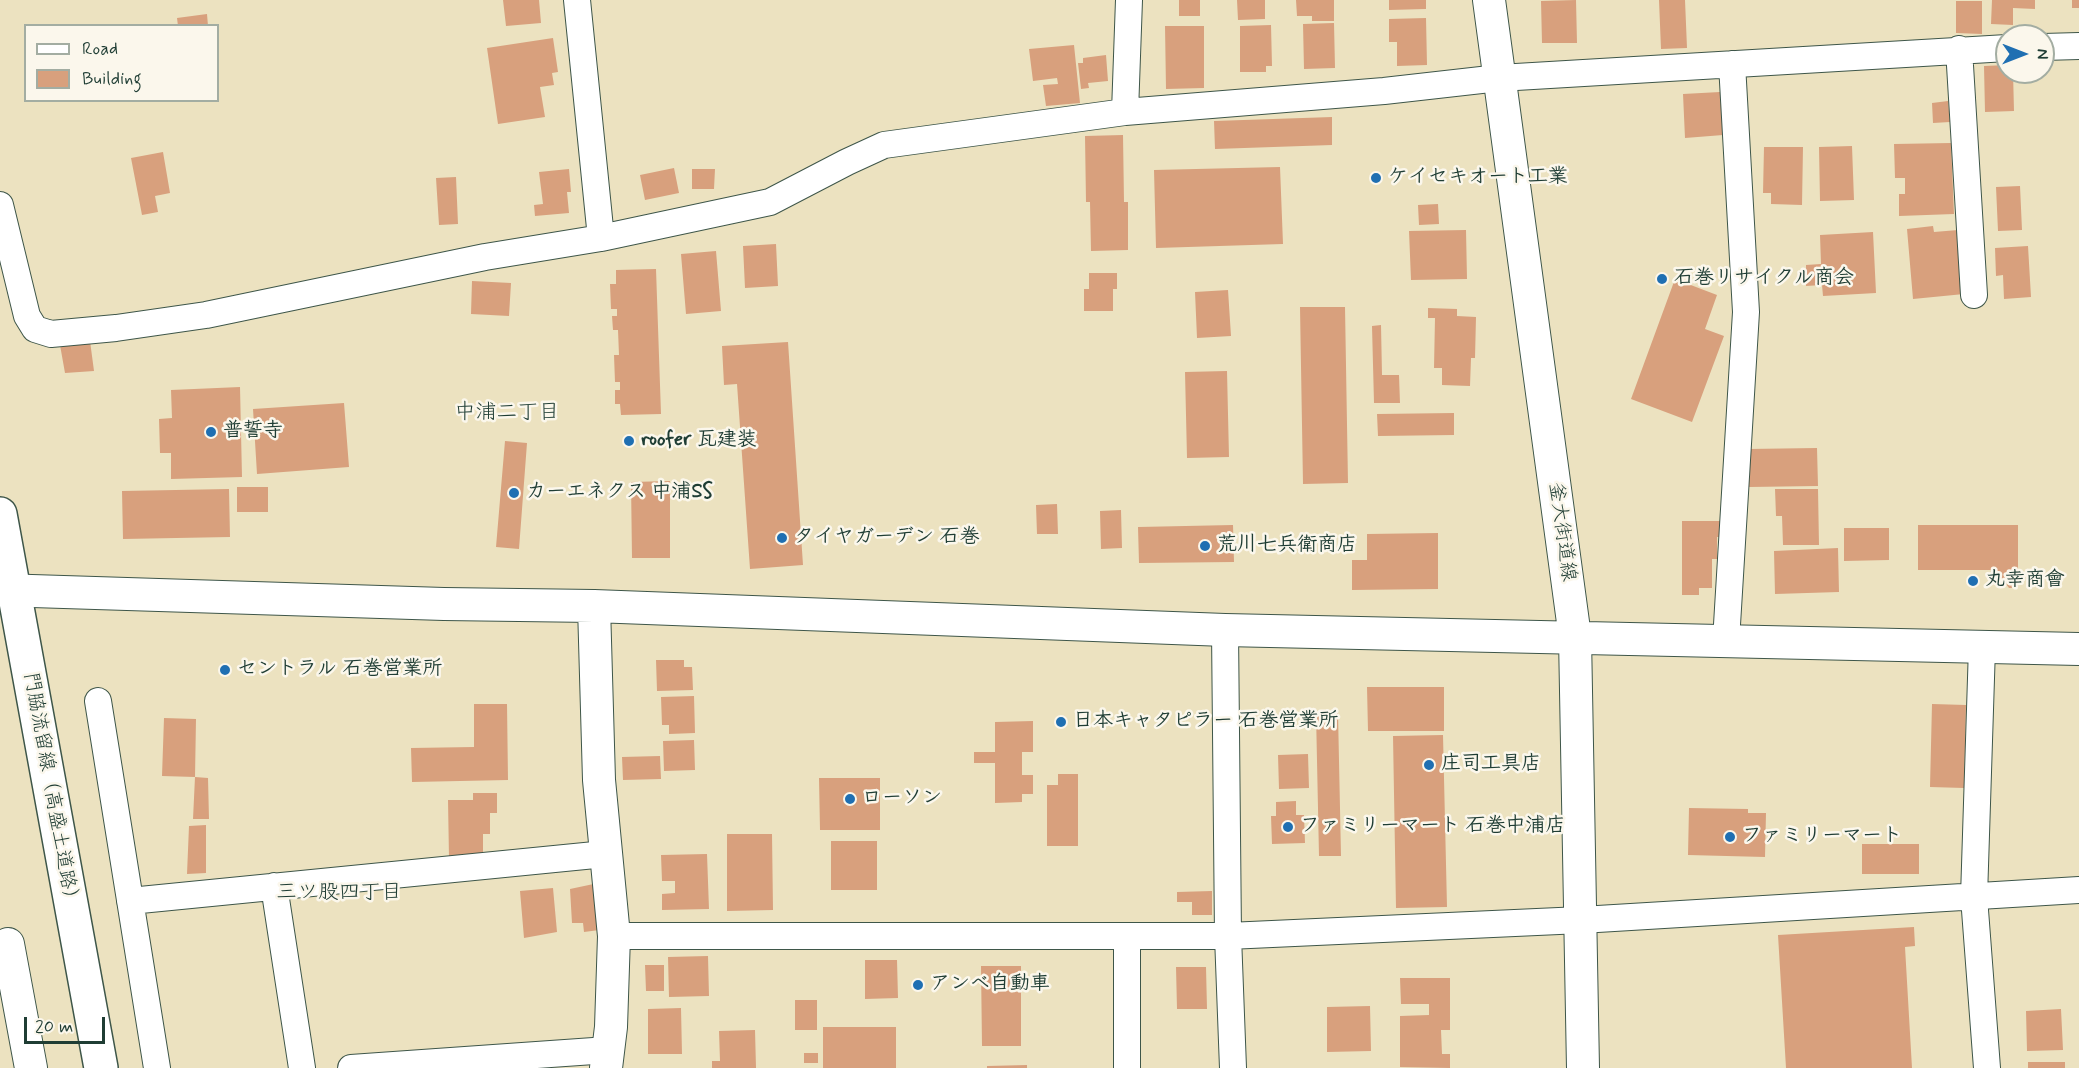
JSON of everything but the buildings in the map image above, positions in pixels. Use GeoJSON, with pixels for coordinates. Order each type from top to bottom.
{"type":"FeatureCollection","features":[{"type":"Feature","properties":{"kind":"main road","name":"門脇流留線（高盛土道路）"},"geometry":{"type":"LineString","coordinates":[[0,514],[7,591],[101,1068]]}},
{"type":"Feature","properties":{"kind":"street"},"geometry":{"type":"LineString","coordinates":[[577,0],[601,238]]}},
{"type":"Feature","properties":{"kind":"street"},"geometry":{"type":"LineString","coordinates":[[1125,112],[1129,0]]}},
{"type":"Feature","properties":{"kind":"street","name":"釜大街道線"},"geometry":{"type":"LineString","coordinates":[[1489,0],[1575,637],[1583,1068]]}},
{"type":"Feature","properties":{"kind":"street"},"geometry":{"type":"LineString","coordinates":[[2055,47],[2079,46]]}},
{"type":"Feature","properties":{"kind":"street"},"geometry":{"type":"LineString","coordinates":[[0,205],[27,316],[35,329],[51,334],[116,328],[206,315],[485,257],[601,238],[770,202],[884,145],[1125,112],[1384,91],[1499,78],[1995,48]]}},
{"type":"Feature","properties":{"kind":"street"},"geometry":{"type":"LineString","coordinates":[[1959,49],[1974,295]]}},
{"type":"Feature","properties":{"kind":"street"},"geometry":{"type":"LineString","coordinates":[[1726,641],[1746,312],[1732,64]]}},
{"type":"Feature","properties":{"kind":"street"},"geometry":{"type":"LineString","coordinates":[[7,591],[444,604],[594,606],[1225,630],[2079,649]]}},
{"type":"Feature","properties":{"kind":"street"},"geometry":{"type":"LineString","coordinates":[[351,1068],[607,1059],[611,1027],[614,936],[599,780],[594,606]]}},
{"type":"Feature","properties":{"kind":"street"},"geometry":{"type":"LineString","coordinates":[[1225,630],[1228,936],[1233,1068]]}},
{"type":"Feature","properties":{"kind":"street"},"geometry":{"type":"LineString","coordinates":[[1982,646],[1974,897],[1987,1068]]}},
{"type":"Feature","properties":{"kind":"street"},"geometry":{"type":"LineString","coordinates":[[98,701],[157,1068]]}},
{"type":"Feature","properties":{"kind":"street"},"geometry":{"type":"LineString","coordinates":[[129,901],[605,854]]}},
{"type":"Feature","properties":{"kind":"street"},"geometry":{"type":"LineString","coordinates":[[274,886],[302,1068]]}},
{"type":"Feature","properties":{"kind":"street"},"geometry":{"type":"LineString","coordinates":[[614,936],[1228,936],[1581,920],[2079,890]]}},
{"type":"Feature","properties":{"kind":"street"},"geometry":{"type":"LineString","coordinates":[[1127,936],[1127,1068]]}},
{"type":"Feature","properties":{"kind":"street"},"geometry":{"type":"LineString","coordinates":[[4,943],[31,1068]]}},
{"type":"Feature","properties":{"kind":"place","name":"ケイセキオート工業"},"geometry":{"type":"Point","coordinates":[1376,178]}},
{"type":"Feature","properties":{"kind":"place","name":"石巻リサイクル商会"},"geometry":{"type":"Point","coordinates":[1662,279]}},
{"type":"Feature","properties":{"kind":"place","name":"普誓寺"},"geometry":{"type":"Point","coordinates":[211,432]}},
{"type":"Feature","properties":{"kind":"place","name":"roofer 瓦建装"},"geometry":{"type":"Point","coordinates":[629,441]}},
{"type":"Feature","properties":{"kind":"place","name":"カーエネクス 中浦SS"},"geometry":{"type":"Point","coordinates":[514,493]}},
{"type":"Feature","properties":{"kind":"place","name":"タイヤガーデン 石巻"},"geometry":{"type":"Point","coordinates":[782,538]}},
{"type":"Feature","properties":{"kind":"place","name":"荒川七兵衛商店"},"geometry":{"type":"Point","coordinates":[1205,546]}},
{"type":"Feature","properties":{"kind":"place","name":"丸幸商會"},"geometry":{"type":"Point","coordinates":[1973,581]}},
{"type":"Feature","properties":{"kind":"place","name":"セントラル 石巻営業所"},"geometry":{"type":"Point","coordinates":[225,670]}},
{"type":"Feature","properties":{"kind":"place","name":"日本キャタピラー 石巻営業所"},"geometry":{"type":"Point","coordinates":[1061,722]}},
{"type":"Feature","properties":{"kind":"place","name":"庄司工具店"},"geometry":{"type":"Point","coordinates":[1429,765]}},
{"type":"Feature","properties":{"kind":"place","name":"ローソン"},"geometry":{"type":"Point","coordinates":[850,799]}},
{"type":"Feature","properties":{"kind":"place","name":"ファミリーマート 石巻中浦店"},"geometry":{"type":"Point","coordinates":[1288,827]}},
{"type":"Feature","properties":{"kind":"place","name":"ファミリーマート"},"geometry":{"type":"Point","coordinates":[1730,837]}},
{"type":"Feature","properties":{"kind":"place","name":"アンベ自動車"},"geometry":{"type":"Point","coordinates":[918,985]}},
{"type":"Feature","properties":{"kind":"district","name":"中浦二丁目"},"geometry":{"type":"Point","coordinates":[507,414]}},
{"type":"Feature","properties":{"kind":"district","name":"三ツ股四丁目"},"geometry":{"type":"Point","coordinates":[339,894]}}]}
